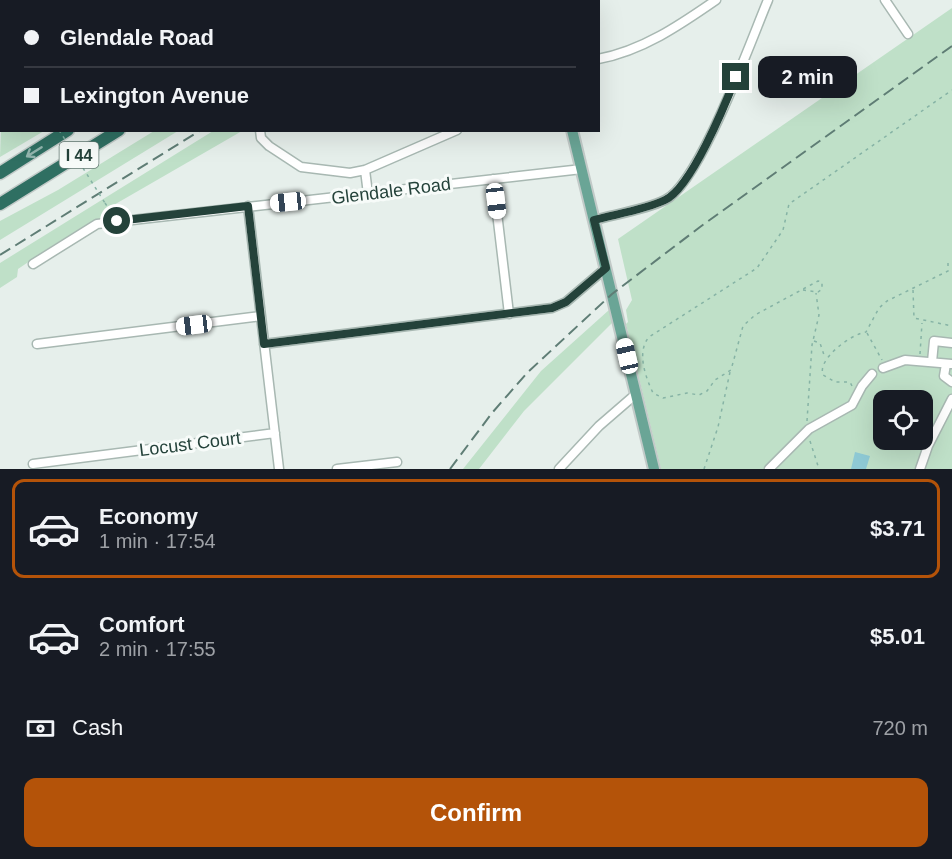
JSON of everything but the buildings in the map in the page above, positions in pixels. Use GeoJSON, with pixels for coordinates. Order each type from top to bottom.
{"type":"FeatureCollection","features":[{"type":"Feature","properties":{"kind":"highway","name":"I 44"},"geometry":{"type":"LineString","coordinates":[[0,173],[65,132]]}},
{"type":"Feature","properties":{"kind":"highway","name":"I 44"},"geometry":{"type":"LineString","coordinates":[[0,204],[116,132]]}},
{"type":"Feature","properties":{"kind":"main road"},"geometry":{"type":"LineString","coordinates":[[573,132],[654,469]]}},
{"type":"Feature","properties":{"kind":"street"},"geometry":{"type":"LineString","coordinates":[[600,58],[626,51],[677,27],[716,0]]}},
{"type":"Feature","properties":{"kind":"street"},"geometry":{"type":"LineString","coordinates":[[594,220],[666,200],[681,187],[728,96],[768,0]]}},
{"type":"Feature","properties":{"kind":"street"},"geometry":{"type":"LineString","coordinates":[[885,0],[908,34]]}},
{"type":"Feature","properties":{"kind":"street"},"geometry":{"type":"LineString","coordinates":[[260,132],[261,138],[269,146],[301,167],[350,174],[365,170],[452,132]]}},
{"type":"Feature","properties":{"kind":"street","name":"Glendale Road"},"geometry":{"type":"LineString","coordinates":[[33,264],[83,230],[97,224],[582,169]]}},
{"type":"Feature","properties":{"kind":"street"},"geometry":{"type":"LineString","coordinates":[[365,170],[368,194]]}},
{"type":"Feature","properties":{"kind":"street"},"geometry":{"type":"LineString","coordinates":[[493,179],[509,314]]}},
{"type":"Feature","properties":{"kind":"street"},"geometry":{"type":"LineString","coordinates":[[248,206],[279,469]]}},
{"type":"Feature","properties":{"kind":"street"},"geometry":{"type":"LineString","coordinates":[[264,344],[509,314],[560,305],[606,268]]}},
{"type":"Feature","properties":{"kind":"street"},"geometry":{"type":"LineString","coordinates":[[37,344],[261,316]]}},
{"type":"Feature","properties":{"kind":"street"},"geometry":{"type":"LineString","coordinates":[[932,362],[934,341],[952,343]]}},
{"type":"Feature","properties":{"kind":"street"},"geometry":{"type":"LineString","coordinates":[[884,367],[897,362],[920,360],[949,364],[945,376],[952,382]]}},
{"type":"Feature","properties":{"kind":"street"},"geometry":{"type":"LineString","coordinates":[[769,469],[809,429],[852,405],[862,386],[873,374]]}},
{"type":"Feature","properties":{"kind":"street"},"geometry":{"type":"LineString","coordinates":[[559,469],[599,426],[636,394]]}},
{"type":"Feature","properties":{"kind":"street"},"geometry":{"type":"LineString","coordinates":[[920,469],[928,446],[952,399]]}},
{"type":"Feature","properties":{"kind":"street","name":"Locust Court"},"geometry":{"type":"LineString","coordinates":[[33,464],[275,433]]}},
{"type":"Feature","properties":{"kind":"street"},"geometry":{"type":"LineString","coordinates":[[337,469],[397,462]]}},
{"type":"Feature","properties":{"kind":"path"},"geometry":{"type":"LineString","coordinates":[[731,370],[703,394],[658,396],[653,393],[643,364],[644,344],[654,333],[757,268],[783,230],[789,204],[952,90]]}},
{"type":"Feature","properties":{"kind":"path"},"geometry":{"type":"LineString","coordinates":[[60,132],[117,221]]}},
{"type":"Feature","properties":{"kind":"path"},"geometry":{"type":"LineString","coordinates":[[948,263],[948,270]]}},
{"type":"Feature","properties":{"kind":"path"},"geometry":{"type":"LineString","coordinates":[[851,388],[850,382],[834,382],[823,375],[822,364],[826,358],[853,336],[866,332],[879,308],[895,296],[952,269]]}},
{"type":"Feature","properties":{"kind":"path"},"geometry":{"type":"LineString","coordinates":[[704,469],[718,427],[743,326],[755,315],[803,290],[821,281],[822,289],[816,292],[803,290]]}},
{"type":"Feature","properties":{"kind":"path"},"geometry":{"type":"LineString","coordinates":[[913,289],[913,317],[922,322],[952,326]]}},
{"type":"Feature","properties":{"kind":"path"},"geometry":{"type":"LineString","coordinates":[[816,292],[819,315],[813,341],[813,367],[807,401],[809,429],[819,469]]}},
{"type":"Feature","properties":{"kind":"path"},"geometry":{"type":"LineString","coordinates":[[920,360],[922,322]]}},
{"type":"Feature","properties":{"kind":"path"},"geometry":{"type":"LineString","coordinates":[[866,332],[884,367]]}},
{"type":"Feature","properties":{"kind":"path"},"geometry":{"type":"LineString","coordinates":[[813,341],[820,343],[826,358]]}},
{"type":"Feature","properties":{"kind":"green space"},"geometry":{"type":"Polygon","coordinates":[[[952,8],[952,469],[661,469],[626,324],[628,322],[626,310],[632,300],[618,239],[952,8]]]}},
{"type":"Feature","properties":{"kind":"green space"},"geometry":{"type":"Polygon","coordinates":[[[1,132],[42,132],[0,157],[1,132]]]}},
{"type":"Feature","properties":{"kind":"green space"},"geometry":{"type":"Polygon","coordinates":[[[152,132],[176,132],[0,240],[0,221],[58,190],[152,132]]]}},
{"type":"Feature","properties":{"kind":"green space"},"geometry":{"type":"Polygon","coordinates":[[[211,132],[240,132],[112,206],[119,216],[92,224],[66,237],[18,269],[17,277],[0,288],[0,263],[211,132]]]}},
{"type":"Feature","properties":{"kind":"green space"},"geometry":{"type":"Polygon","coordinates":[[[609,310],[613,322],[524,411],[479,469],[463,469],[541,371],[609,310]]]}},
{"type":"Feature","properties":{"kind":"water"},"geometry":{"type":"Polygon","coordinates":[[[855,452],[870,456],[866,469],[851,469],[855,452]]]}},
{"type":"Feature","properties":{"kind":"railway"},"geometry":{"type":"LineString","coordinates":[[450,469],[492,413],[527,373],[612,294],[700,227],[952,46]]}},
{"type":"Feature","properties":{"kind":"railway"},"geometry":{"type":"LineString","coordinates":[[0,255],[198,132]]}},
{"type":"Feature","properties":{"kind":"route"},"geometry":{"type":"LineString","coordinates":[[117,221],[248,206],[264,344],[552,308],[566,302],[606,268],[594,220],[666,200],[681,187],[695,165],[736,77]]}}]}
